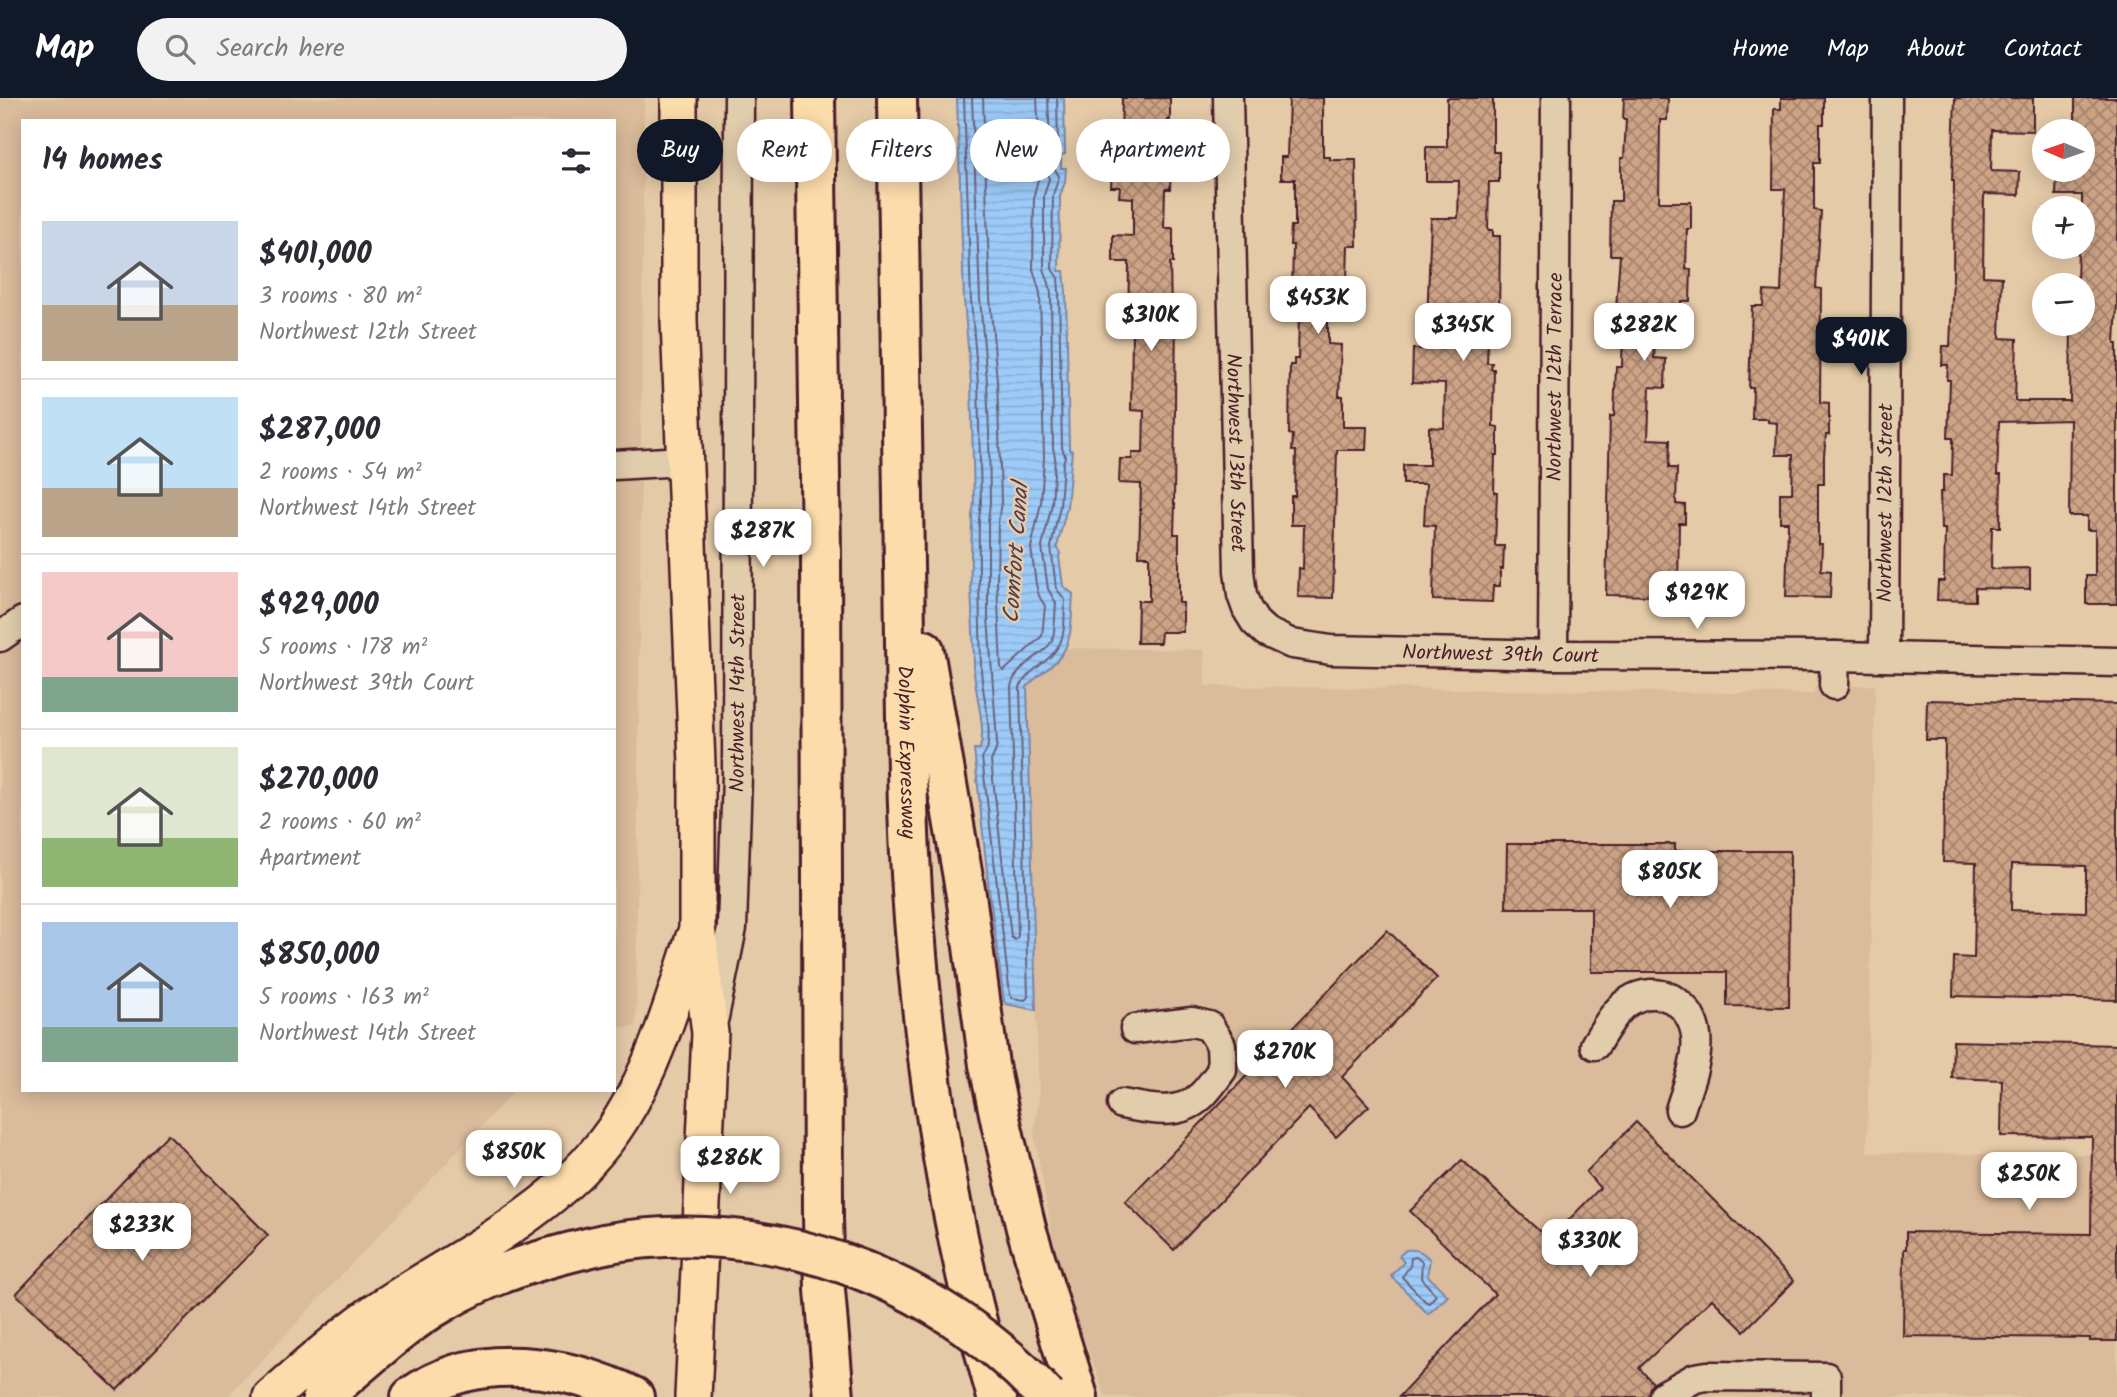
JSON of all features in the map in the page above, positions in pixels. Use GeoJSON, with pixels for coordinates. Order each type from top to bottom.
{"type":"FeatureCollection","features":[{"type":"Feature","properties":{"kind":"highway"},"geometry":{"type":"LineString","coordinates":[[815,98],[821,553],[823,1218],[825,1290],[834,1397]]}},
{"type":"Feature","properties":{"kind":"highway","name":"Dolphin Expressway"},"geometry":{"type":"LineString","coordinates":[[897,98],[907,790],[919,978],[937,1121],[953,1209],[997,1397]]}},
{"type":"Feature","properties":{"kind":"highway"},"geometry":{"type":"LineString","coordinates":[[904,530],[966,895],[989,1065],[1026,1228],[1078,1397]]}},
{"type":"Feature","properties":{"kind":"highway"},"geometry":{"type":"LineString","coordinates":[[322,1397],[407,1327],[443,1302],[478,1283],[561,1254],[604,1244],[659,1237],[718,1238],[788,1248],[881,1277],[925,1299],[970,1327],[1015,1364],[1047,1397]]}},
{"type":"Feature","properties":{"kind":"highway"},"geometry":{"type":"LineString","coordinates":[[411,1397],[443,1380],[494,1368],[548,1370],[574,1375],[623,1392]]}},
{"type":"Feature","properties":{"kind":"main road","name":"Northwest 14th Street"},"geometry":{"type":"LineString","coordinates":[[678,98],[679,321],[697,764],[698,927],[710,1033],[693,1397]]}},
{"type":"Feature","properties":{"kind":"main road"},"geometry":{"type":"LineString","coordinates":[[271,1397],[372,1314],[508,1228],[555,1195],[581,1169],[614,1129],[634,1096],[667,1017],[698,927]]}},
{"type":"Feature","properties":{"kind":"street","name":"Northwest 14th Street"},"geometry":{"type":"LineString","coordinates":[[710,1033],[732,928],[737,790],[739,98]]}},
{"type":"Feature","properties":{"kind":"street","name":"Northwest 13th Street"},"geometry":{"type":"LineString","coordinates":[[1228,98],[1239,571],[1247,609],[1255,622],[1266,632]]}},
{"type":"Feature","properties":{"kind":"street","name":"Northwest 12th Terrace"},"geometry":{"type":"LineString","coordinates":[[1553,655],[1556,98]]}},
{"type":"Feature","properties":{"kind":"street","name":"Northwest 12th Street"},"geometry":{"type":"LineString","coordinates":[[1887,98],[1888,664]]}},
{"type":"Feature","properties":{"kind":"street"},"geometry":{"type":"LineString","coordinates":[[616,465],[684,461]]}},
{"type":"Feature","properties":{"kind":"street"},"geometry":{"type":"LineString","coordinates":[[0,637],[21,622]]}},
{"type":"Feature","properties":{"kind":"street","name":"Northwest 39th Court"},"geometry":{"type":"LineString","coordinates":[[1266,632],[1292,644],[1331,650],[1553,655],[1835,656],[1888,664],[2117,662]]}},
{"type":"Feature","properties":{"kind":"street"},"geometry":{"type":"LineString","coordinates":[[1834,685],[1835,656]]}},
{"type":"Feature","properties":{"kind":"street"},"geometry":{"type":"LineString","coordinates":[[1595,1045],[1620,1009],[1631,1000],[1657,994],[1668,995],[1678,1002],[1686,1010],[1696,1036],[1692,1072],[1680,1110]]}},
{"type":"Feature","properties":{"kind":"street"},"geometry":{"type":"LineString","coordinates":[[1122,1104],[1162,1110],[1185,1107],[1200,1097],[1222,1070],[1221,1045],[1209,1026],[1192,1022],[1135,1029]]}},
{"type":"Feature","properties":{"kind":"street"},"geometry":{"type":"LineString","coordinates":[[1664,1395],[1695,1378],[1721,1375],[1802,1386]]}},
{"type":"Feature","properties":{"kind":"shaded area"},"geometry":{"type":"Polygon","coordinates":[[[0,98],[644,98],[644,119],[637,119],[637,182],[643,182],[636,1027],[616,1028],[616,119],[21,119],[21,1092],[513,1092],[227,1397],[0,1397],[0,98]]]}},
{"type":"Feature","properties":{"kind":"shaded area"},"geometry":{"type":"Polygon","coordinates":[[[1066,648],[1204,650],[1205,686],[1814,694],[1815,687],[1875,685],[1867,1153],[2117,1155],[2117,1397],[1106,1397],[1060,1277],[1034,1134],[1039,1097],[1027,687],[1057,660],[1066,648]]]}},
{"type":"Feature","properties":{"kind":"water","name":"Comfort Canal"},"geometry":{"type":"Polygon","coordinates":[[[957,98],[1064,98],[1065,154],[1062,155],[1062,119],[970,119],[970,182],[1062,182],[1062,168],[1066,168],[1060,196],[1059,271],[1064,271],[1066,291],[1069,449],[1072,451],[1067,507],[1057,547],[1061,553],[1059,556],[1063,586],[1073,594],[1071,629],[1066,646],[1057,660],[1027,687],[1036,1010],[1006,1004],[1004,1001],[974,749],[980,749],[982,730],[974,668],[971,383],[964,300],[957,98]]]}},
{"type":"Feature","properties":{"kind":"water"},"geometry":{"type":"Polygon","coordinates":[[[1406,1250],[1420,1251],[1430,1260],[1427,1275],[1448,1296],[1428,1314],[1391,1276],[1404,1262],[1399,1256],[1406,1250]]]}},
{"type":"Feature","properties":{"kind":"building"},"geometry":{"type":"Polygon","coordinates":[[[1122,98],[1170,98],[1170,119],[1121,119],[1122,98]]]}},
{"type":"Feature","properties":{"kind":"building"},"geometry":{"type":"Polygon","coordinates":[[[1289,98],[1323,98],[1323,157],[1330,157],[1330,160],[1356,160],[1357,246],[1348,246],[1347,279],[1327,279],[1327,328],[1328,344],[1341,345],[1339,396],[1343,396],[1343,427],[1367,427],[1366,450],[1337,450],[1333,598],[1298,597],[1299,568],[1303,569],[1304,525],[1291,525],[1296,451],[1292,451],[1293,435],[1289,434],[1290,365],[1294,365],[1294,359],[1298,359],[1299,312],[1285,312],[1285,291],[1292,291],[1293,245],[1290,245],[1291,226],[1295,226],[1295,179],[1281,179],[1281,157],[1287,157],[1289,98]]]}},
{"type":"Feature","properties":{"kind":"building"},"geometry":{"type":"Polygon","coordinates":[[[1447,98],[1493,98],[1493,152],[1499,152],[1499,182],[1489,182],[1488,230],[1493,230],[1493,236],[1500,236],[1499,316],[1489,316],[1487,363],[1492,363],[1491,369],[1494,369],[1493,426],[1498,427],[1494,492],[1497,492],[1495,546],[1504,546],[1500,586],[1493,586],[1492,602],[1433,600],[1435,526],[1424,525],[1426,484],[1403,484],[1403,465],[1429,465],[1429,427],[1444,428],[1445,384],[1412,383],[1413,349],[1426,349],[1431,218],[1458,218],[1459,181],[1426,181],[1426,147],[1447,147],[1447,98]]]}},
{"type":"Feature","properties":{"kind":"building"},"geometry":{"type":"Polygon","coordinates":[[[1624,98],[1668,98],[1667,120],[1660,120],[1659,202],[1691,202],[1686,269],[1691,269],[1690,301],[1681,301],[1680,322],[1656,322],[1654,358],[1666,359],[1665,388],[1650,387],[1648,439],[1670,440],[1669,468],[1677,468],[1676,504],[1685,505],[1685,523],[1679,523],[1678,590],[1660,590],[1660,596],[1606,595],[1610,416],[1614,416],[1616,367],[1622,367],[1623,321],[1618,321],[1616,308],[1620,255],[1610,255],[1611,201],[1621,201],[1621,158],[1624,158],[1626,119],[1623,119],[1624,98]]]}},
{"type":"Feature","properties":{"kind":"building"},"geometry":{"type":"Polygon","coordinates":[[[1781,98],[1824,98],[1824,124],[1820,124],[1820,163],[1814,163],[1814,210],[1821,211],[1816,288],[1821,289],[1820,402],[1829,403],[1829,435],[1826,435],[1824,484],[1818,484],[1818,544],[1822,544],[1821,570],[1831,571],[1830,598],[1786,597],[1788,522],[1780,522],[1780,493],[1792,493],[1793,455],[1776,455],[1777,423],[1768,422],[1768,419],[1752,419],[1753,388],[1749,388],[1752,306],[1763,306],[1764,291],[1781,292],[1785,189],[1773,189],[1774,109],[1781,109],[1781,98]]]}},
{"type":"Feature","properties":{"kind":"building"},"geometry":{"type":"Polygon","coordinates":[[[1955,98],[2033,98],[2032,131],[1992,130],[1991,171],[2020,172],[2019,195],[1984,194],[1983,276],[2002,277],[2000,338],[2017,339],[2015,401],[2070,401],[2071,336],[2095,336],[2095,273],[2077,273],[2078,259],[2095,259],[2095,196],[2056,195],[2057,182],[2095,182],[2095,119],[2075,119],[2075,98],[2117,98],[2117,604],[2086,604],[2086,576],[2095,576],[2095,530],[2087,530],[2087,516],[2069,516],[2070,420],[1999,422],[1997,475],[2001,475],[2000,527],[1992,527],[1991,569],[2030,568],[2030,589],[1975,588],[1975,601],[1937,600],[1938,581],[1944,581],[1945,529],[1941,529],[1940,492],[1943,492],[1943,475],[1952,475],[1953,438],[1948,438],[1950,380],[1947,380],[1948,365],[1942,365],[1943,346],[1950,346],[1953,275],[1955,98]]]}},
{"type":"Feature","properties":{"kind":"building"},"geometry":{"type":"Polygon","coordinates":[[[1111,182],[1170,182],[1170,189],[1165,189],[1164,228],[1173,228],[1173,263],[1170,263],[1171,311],[1176,311],[1174,534],[1179,534],[1179,603],[1183,603],[1183,632],[1161,632],[1160,643],[1137,643],[1138,601],[1149,601],[1149,556],[1139,556],[1141,484],[1119,483],[1120,459],[1132,459],[1132,453],[1143,453],[1144,411],[1131,410],[1129,262],[1113,262],[1113,235],[1133,236],[1133,198],[1119,197],[1120,187],[1111,187],[1111,182]]]}},
{"type":"Feature","properties":{"kind":"building"},"geometry":{"type":"Polygon","coordinates":[[[1927,700],[2117,704],[2117,1000],[1953,996],[1954,957],[1974,958],[1976,863],[1943,862],[1945,740],[1926,740],[1927,700]],[[2012,864],[2011,910],[2086,912],[2086,866],[2012,864]]]}},
{"type":"Feature","properties":{"kind":"building"},"geometry":{"type":"Polygon","coordinates":[[[1507,844],[1675,844],[1675,851],[1790,851],[1789,1007],[1727,1006],[1727,972],[1591,972],[1591,908],[1506,908],[1507,844]]]}},
{"type":"Feature","properties":{"kind":"building"},"geometry":{"type":"Polygon","coordinates":[[[1387,930],[1437,978],[1342,1077],[1369,1106],[1336,1137],[1309,1108],[1174,1250],[1125,1202],[1387,930]]]}},
{"type":"Feature","properties":{"kind":"building"},"geometry":{"type":"Polygon","coordinates":[[[1953,1041],[2117,1045],[2117,1341],[2090,1341],[2090,1338],[1903,1336],[1906,1232],[2091,1234],[2092,1137],[2001,1136],[2002,1080],[1952,1078],[1953,1041]]]}},
{"type":"Feature","properties":{"kind":"building"},"geometry":{"type":"Polygon","coordinates":[[[1636,1122],[1794,1281],[1744,1331],[1712,1299],[1639,1368],[1653,1383],[1648,1397],[1399,1397],[1495,1294],[1410,1211],[1462,1160],[1549,1240],[1600,1188],[1586,1172],[1636,1122]]]}},
{"type":"Feature","properties":{"kind":"building"},"geometry":{"type":"Polygon","coordinates":[[[168,1134],[268,1235],[117,1390],[16,1294],[168,1134]]]}}]}
